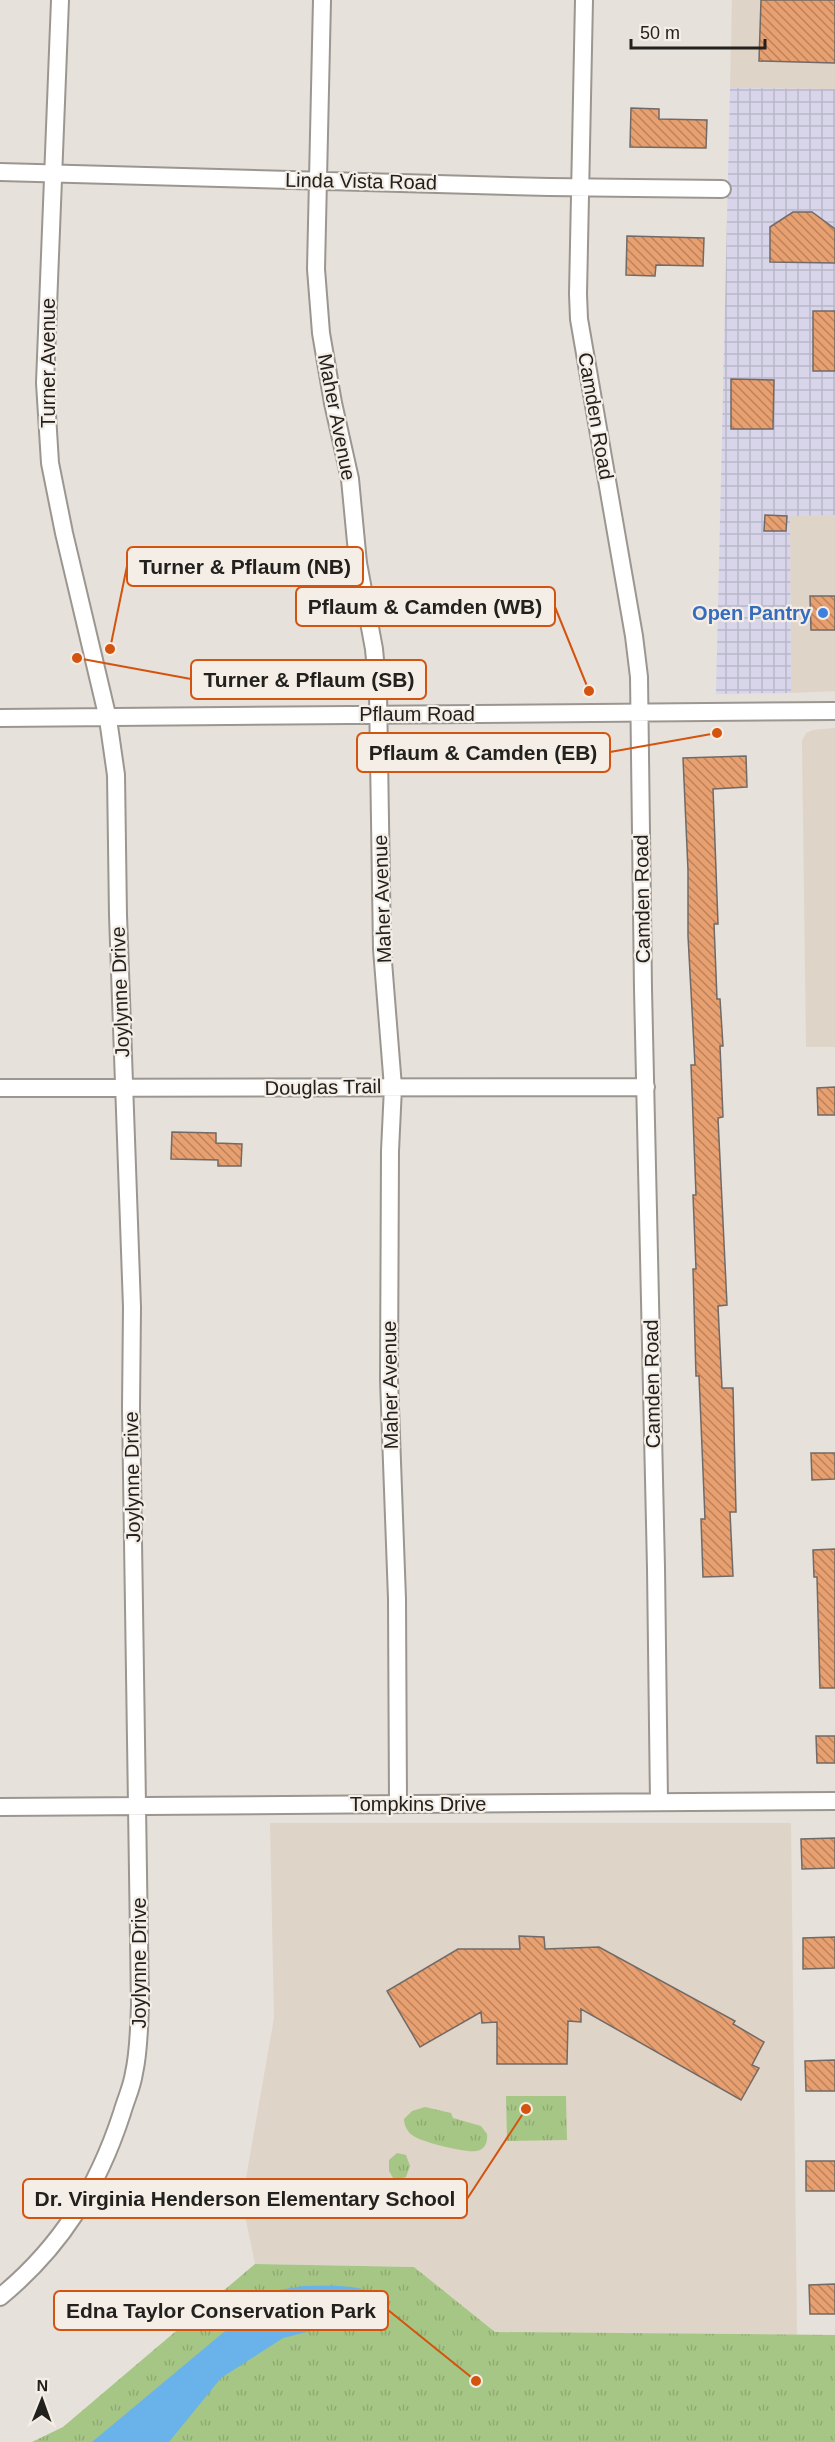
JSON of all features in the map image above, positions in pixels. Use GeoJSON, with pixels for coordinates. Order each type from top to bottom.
{"type":"FeatureCollection","features":[{"type":"Feature","properties":{"kind":"street","name":"Turner Avenue"},"geometry":{"type":"LineString","coordinates":[[60,0],[45,383],[50,463],[64,533],[108,719]]}},
{"type":"Feature","properties":{"kind":"street","name":"Maher Avenue"},"geometry":{"type":"LineString","coordinates":[[322,0],[316,269],[321,333],[333,403],[350,479],[358,563],[374,649],[378,714],[382,949],[393,1087],[390,1151],[388,1380],[397,1599],[398,1804]]}},
{"type":"Feature","properties":{"kind":"street","name":"Camden Road"},"geometry":{"type":"LineString","coordinates":[[584,0],[579,319],[634,636],[640,712],[643,989],[659,1802]]}},
{"type":"Feature","properties":{"kind":"street","name":"Linda Vista Road"},"geometry":{"type":"LineString","coordinates":[[0,172],[722,189]]}},
{"type":"Feature","properties":{"kind":"street","name":"Pflaum Road"},"geometry":{"type":"LineString","coordinates":[[0,718],[108,719],[378,714],[835,711]]}},
{"type":"Feature","properties":{"kind":"street","name":"Joylynne Drive"},"geometry":{"type":"LineString","coordinates":[[0,2297],[52,2246],[71,2223],[88,2195],[111,2144],[134,2075],[140,2005],[139,1807],[131,1420],[132,1307],[116,775],[108,719]]}},
{"type":"Feature","properties":{"kind":"street","name":"Douglas Trail"},"geometry":{"type":"LineString","coordinates":[[0,1088],[124,1090],[646,1087]]}},
{"type":"Feature","properties":{"kind":"street","name":"Tompkins Drive"},"geometry":{"type":"LineString","coordinates":[[0,1807],[835,1801]]}},
{"type":"Feature","properties":{"kind":"shaded area"},"geometry":{"type":"Polygon","coordinates":[[[732,0],[835,0],[835,89],[730,88],[732,0]]]}},
{"type":"Feature","properties":{"kind":"shaded area"},"geometry":{"type":"Polygon","coordinates":[[[730,88],[835,89],[835,515],[790,516],[791,693],[716,694],[730,88]]]}},
{"type":"Feature","properties":{"kind":"shaded area"},"geometry":{"type":"Polygon","coordinates":[[[790,515],[835,515],[835,691],[791,693],[790,515]]]}},
{"type":"Feature","properties":{"kind":"shaded area"},"geometry":{"type":"Polygon","coordinates":[[[835,728],[835,1047],[806,1047],[802,741],[806,733],[813,730],[835,728]]]}},
{"type":"Feature","properties":{"kind":"shaded area"},"geometry":{"type":"Polygon","coordinates":[[[270,1823],[791,1823],[797,2335],[495,2332],[414,2267],[255,2264],[242,2201],[274,2018],[270,1823]]]}},
{"type":"Feature","properties":{"kind":"green space"},"geometry":{"type":"Polygon","coordinates":[[[506,2096],[566,2096],[567,2140],[507,2141],[506,2096]]]}},
{"type":"Feature","properties":{"kind":"green space"},"geometry":{"type":"Polygon","coordinates":[[[425,2107],[451,2113],[453,2118],[481,2126],[487,2134],[485,2145],[479,2150],[463,2150],[433,2144],[412,2135],[406,2128],[404,2119],[412,2111],[425,2107]]]}},
{"type":"Feature","properties":{"kind":"green space"},"geometry":{"type":"Polygon","coordinates":[[[397,2153],[406,2155],[410,2166],[406,2177],[398,2180],[393,2178],[389,2171],[389,2160],[397,2153]]]}},
{"type":"Feature","properties":{"kind":"green space"},"geometry":{"type":"Polygon","coordinates":[[[255,2264],[414,2267],[495,2332],[835,2335],[835,2442],[32,2442],[63,2427],[255,2264]]]}},
{"type":"Feature","properties":{"kind":"water"},"geometry":{"type":"Polygon","coordinates":[[[303,2286],[337,2286],[369,2291],[389,2300],[387,2319],[355,2320],[283,2338],[221,2378],[169,2442],[92,2442],[273,2291],[303,2286]]]}},
{"type":"Feature","properties":{"kind":"building"},"geometry":{"type":"Polygon","coordinates":[[[761,0],[835,0],[835,63],[759,61],[761,0]]]}},
{"type":"Feature","properties":{"kind":"building"},"geometry":{"type":"Polygon","coordinates":[[[631,108],[659,109],[659,119],[707,120],[706,148],[630,147],[631,108]]]}},
{"type":"Feature","properties":{"kind":"building"},"geometry":{"type":"Polygon","coordinates":[[[793,212],[812,212],[835,229],[835,263],[770,262],[770,227],[793,212]]]}},
{"type":"Feature","properties":{"kind":"building"},"geometry":{"type":"Polygon","coordinates":[[[627,236],[704,238],[703,266],[656,265],[655,276],[626,275],[627,236]]]}},
{"type":"Feature","properties":{"kind":"building"},"geometry":{"type":"Polygon","coordinates":[[[813,311],[835,311],[835,371],[813,371],[813,311]]]}},
{"type":"Feature","properties":{"kind":"building"},"geometry":{"type":"Polygon","coordinates":[[[731,379],[774,380],[773,429],[731,429],[731,379]]]}},
{"type":"Feature","properties":{"kind":"building"},"geometry":{"type":"Polygon","coordinates":[[[765,515],[787,516],[786,531],[764,531],[765,515]]]}},
{"type":"Feature","properties":{"kind":"building","name":"Open Pantry"},"geometry":{"type":"Polygon","coordinates":[[[810,596],[835,596],[835,630],[811,630],[810,596]]]}},
{"type":"Feature","properties":{"kind":"building"},"geometry":{"type":"Polygon","coordinates":[[[746,756],[747,787],[713,789],[718,924],[714,924],[717,999],[720,999],[723,1046],[720,1046],[723,1117],[718,1118],[727,1305],[718,1306],[722,1388],[733,1388],[736,1512],[730,1512],[733,1576],[703,1577],[701,1519],[705,1519],[699,1376],[696,1376],[693,1269],[696,1269],[693,1195],[696,1195],[691,1065],[695,1065],[688,936],[688,870],[683,758],[746,756]]]}},
{"type":"Feature","properties":{"kind":"building"},"geometry":{"type":"Polygon","coordinates":[[[835,1087],[835,1115],[818,1115],[817,1088],[835,1087]]]}},
{"type":"Feature","properties":{"kind":"building"},"geometry":{"type":"Polygon","coordinates":[[[172,1132],[216,1133],[216,1143],[242,1144],[241,1166],[218,1166],[218,1160],[171,1159],[172,1132]]]}},
{"type":"Feature","properties":{"kind":"building"},"geometry":{"type":"Polygon","coordinates":[[[811,1453],[835,1453],[835,1479],[812,1480],[811,1453]]]}},
{"type":"Feature","properties":{"kind":"building"},"geometry":{"type":"Polygon","coordinates":[[[835,1549],[835,1688],[820,1688],[817,1577],[814,1577],[813,1550],[835,1549]]]}},
{"type":"Feature","properties":{"kind":"building"},"geometry":{"type":"Polygon","coordinates":[[[816,1736],[835,1736],[835,1763],[817,1763],[816,1736]]]}},
{"type":"Feature","properties":{"kind":"building"},"geometry":{"type":"Polygon","coordinates":[[[835,1838],[835,1868],[802,1869],[801,1839],[835,1838]]]}},
{"type":"Feature","properties":{"kind":"building"},"geometry":{"type":"Polygon","coordinates":[[[519,1936],[544,1937],[545,1949],[599,1947],[735,2021],[733,2024],[764,2042],[752,2065],[759,2068],[741,2100],[581,2009],[581,2022],[568,2021],[567,2064],[497,2064],[497,2022],[482,2023],[481,2012],[420,2047],[387,1991],[458,1949],[520,1949],[519,1936]]]}},
{"type":"Feature","properties":{"kind":"building"},"geometry":{"type":"Polygon","coordinates":[[[835,1937],[835,1968],[803,1969],[803,1938],[835,1937]]]}},
{"type":"Feature","properties":{"kind":"building"},"geometry":{"type":"Polygon","coordinates":[[[835,2060],[835,2091],[806,2091],[805,2061],[835,2060]]]}},
{"type":"Feature","properties":{"kind":"building"},"geometry":{"type":"Polygon","coordinates":[[[806,2161],[835,2161],[835,2191],[806,2191],[806,2161]]]}},
{"type":"Feature","properties":{"kind":"building"},"geometry":{"type":"Polygon","coordinates":[[[835,2284],[835,2314],[810,2314],[809,2285],[835,2284]]]}},
{"type":"Feature","properties":{"kind":"place","name":"Open Pantry"},"geometry":{"type":"Point","coordinates":[823,613]}},
{"type":"Feature","properties":{"kind":"place","name":"Turner & Pflaum (NB)"},"geometry":{"type":"Point","coordinates":[110,649]}},
{"type":"Feature","properties":{"kind":"place","name":"Turner & Pflaum (SB)"},"geometry":{"type":"Point","coordinates":[77,658]}},
{"type":"Feature","properties":{"kind":"place","name":"Pflaum & Camden (WB)"},"geometry":{"type":"Point","coordinates":[589,691]}},
{"type":"Feature","properties":{"kind":"place","name":"Pflaum & Camden (EB)"},"geometry":{"type":"Point","coordinates":[717,733]}},
{"type":"Feature","properties":{"kind":"place","name":"Dr. Virginia Henderson Elementary School"},"geometry":{"type":"Point","coordinates":[526,2109]}},
{"type":"Feature","properties":{"kind":"place","name":"Edna Taylor Conservation Park"},"geometry":{"type":"Point","coordinates":[476,2381]}}]}
